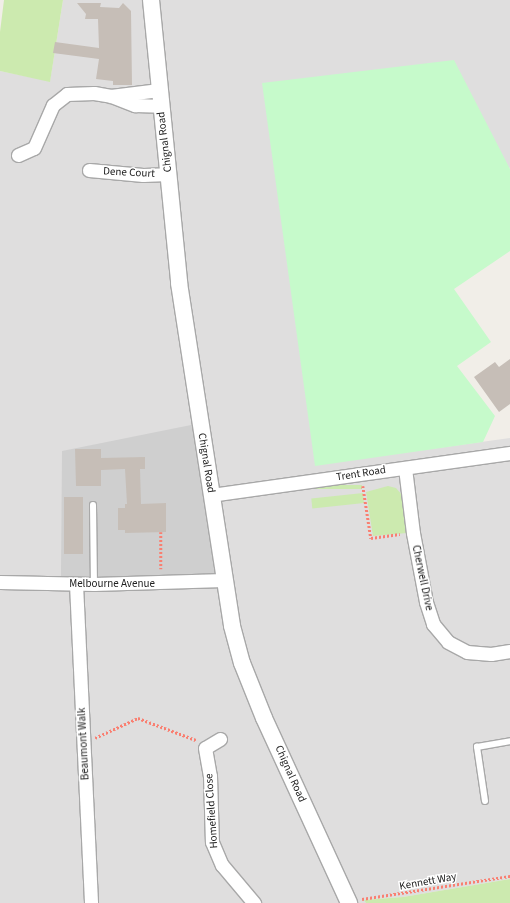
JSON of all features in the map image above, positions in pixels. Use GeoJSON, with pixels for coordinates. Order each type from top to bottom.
{"type":"FeatureCollection","features":[{"type":"Feature","properties":{"kind":"street","name":"Chignal Road"},"geometry":{"type":"LineString","coordinates":[[151,0],[160,106],[179,284],[224,580],[242,663],[348,902]]}},
{"type":"Feature","properties":{"kind":"street"},"geometry":{"type":"LineString","coordinates":[[18,155],[34,148],[49,114],[59,99],[75,92],[111,96],[159,90]]}},
{"type":"Feature","properties":{"kind":"street"},"geometry":{"type":"LineString","coordinates":[[111,96],[135,105],[160,106]]}},
{"type":"Feature","properties":{"kind":"street","name":"Dene Court"},"geometry":{"type":"LineString","coordinates":[[89,170],[143,176],[168,174]]}},
{"type":"Feature","properties":{"kind":"street","name":"Trent Road"},"geometry":{"type":"LineString","coordinates":[[211,495],[510,453]]}},
{"type":"Feature","properties":{"kind":"street","name":"Cherwell Drive"},"geometry":{"type":"LineString","coordinates":[[405,468],[413,533],[427,609],[440,634],[467,652],[492,654],[510,651]]}},
{"type":"Feature","properties":{"kind":"street","name":"Melbourne Avenue"},"geometry":{"type":"LineString","coordinates":[[0,582],[160,584],[224,580]]}},
{"type":"Feature","properties":{"kind":"street","name":"Beaumont Walk"},"geometry":{"type":"LineString","coordinates":[[76,584],[91,903]]}},
{"type":"Feature","properties":{"kind":"street"},"geometry":{"type":"LineString","coordinates":[[207,745],[220,739]]}},
{"type":"Feature","properties":{"kind":"street","name":"Homefield Close"},"geometry":{"type":"LineString","coordinates":[[207,745],[204,753],[210,776],[212,842],[215,854],[254,903]]}},
{"type":"Feature","properties":{"kind":"lane"},"geometry":{"type":"LineString","coordinates":[[93,505],[94,584]]}},
{"type":"Feature","properties":{"kind":"lane"},"geometry":{"type":"LineString","coordinates":[[485,801],[477,747],[510,741]]}},
{"type":"Feature","properties":{"kind":"path"},"geometry":{"type":"LineString","coordinates":[[361,475],[371,538],[413,533]]}},
{"type":"Feature","properties":{"kind":"path"},"geometry":{"type":"LineString","coordinates":[[160,584],[161,532]]}},
{"type":"Feature","properties":{"kind":"path"},"geometry":{"type":"LineString","coordinates":[[84,743],[138,718],[207,745]]}},
{"type":"Feature","properties":{"kind":"path","name":"Kennett Way"},"geometry":{"type":"LineString","coordinates":[[348,902],[510,876]]}},
{"type":"Feature","properties":{"kind":"shaded area"},"geometry":{"type":"Polygon","coordinates":[[[63,0],[510,0],[510,169],[509,167],[315,465],[510,438],[510,879],[403,897],[365,900],[366,903],[0,903],[0,71],[50,81],[63,0]]]}},
{"type":"Feature","properties":{"kind":"shaded area"},"geometry":{"type":"Polygon","coordinates":[[[196,424],[219,574],[61,578],[62,451],[196,424]]]}},
{"type":"Feature","properties":{"kind":"green space"},"geometry":{"type":"Polygon","coordinates":[[[4,0],[63,0],[50,82],[0,71],[0,32],[4,0]]]}},
{"type":"Feature","properties":{"kind":"green space"},"geometry":{"type":"Polygon","coordinates":[[[454,60],[510,169],[510,251],[454,289],[491,342],[457,366],[495,416],[483,442],[315,466],[262,83],[454,60]]]}},
{"type":"Feature","properties":{"kind":"green space"},"geometry":{"type":"Polygon","coordinates":[[[308,485],[362,485],[362,489],[308,489],[308,485]]]}},
{"type":"Feature","properties":{"kind":"green space"},"geometry":{"type":"Polygon","coordinates":[[[388,486],[396,488],[402,495],[407,533],[373,536],[366,492],[388,486]]]}},
{"type":"Feature","properties":{"kind":"green space"},"geometry":{"type":"Polygon","coordinates":[[[363,493],[364,503],[312,508],[311,498],[363,493]]]}},
{"type":"Feature","properties":{"kind":"green space"},"geometry":{"type":"Polygon","coordinates":[[[510,879],[510,903],[366,903],[364,900],[403,897],[510,879]]]}},
{"type":"Feature","properties":{"kind":"building"},"geometry":{"type":"Polygon","coordinates":[[[77,3],[101,3],[100,7],[119,8],[123,3],[131,11],[132,85],[113,85],[113,81],[96,79],[99,59],[53,53],[55,42],[99,48],[98,19],[85,19],[86,14],[77,3]]]}},
{"type":"Feature","properties":{"kind":"building"},"geometry":{"type":"Polygon","coordinates":[[[510,359],[510,404],[499,412],[474,377],[495,362],[499,367],[510,359]]]}},
{"type":"Feature","properties":{"kind":"building"},"geometry":{"type":"Polygon","coordinates":[[[75,449],[101,449],[101,458],[145,457],[145,469],[140,469],[141,504],[166,503],[166,532],[125,533],[125,530],[118,530],[118,508],[125,508],[125,504],[127,504],[125,469],[101,470],[101,486],[76,486],[75,449]]]}},
{"type":"Feature","properties":{"kind":"building"},"geometry":{"type":"Polygon","coordinates":[[[64,497],[83,497],[83,554],[64,554],[64,497]]]}}]}
